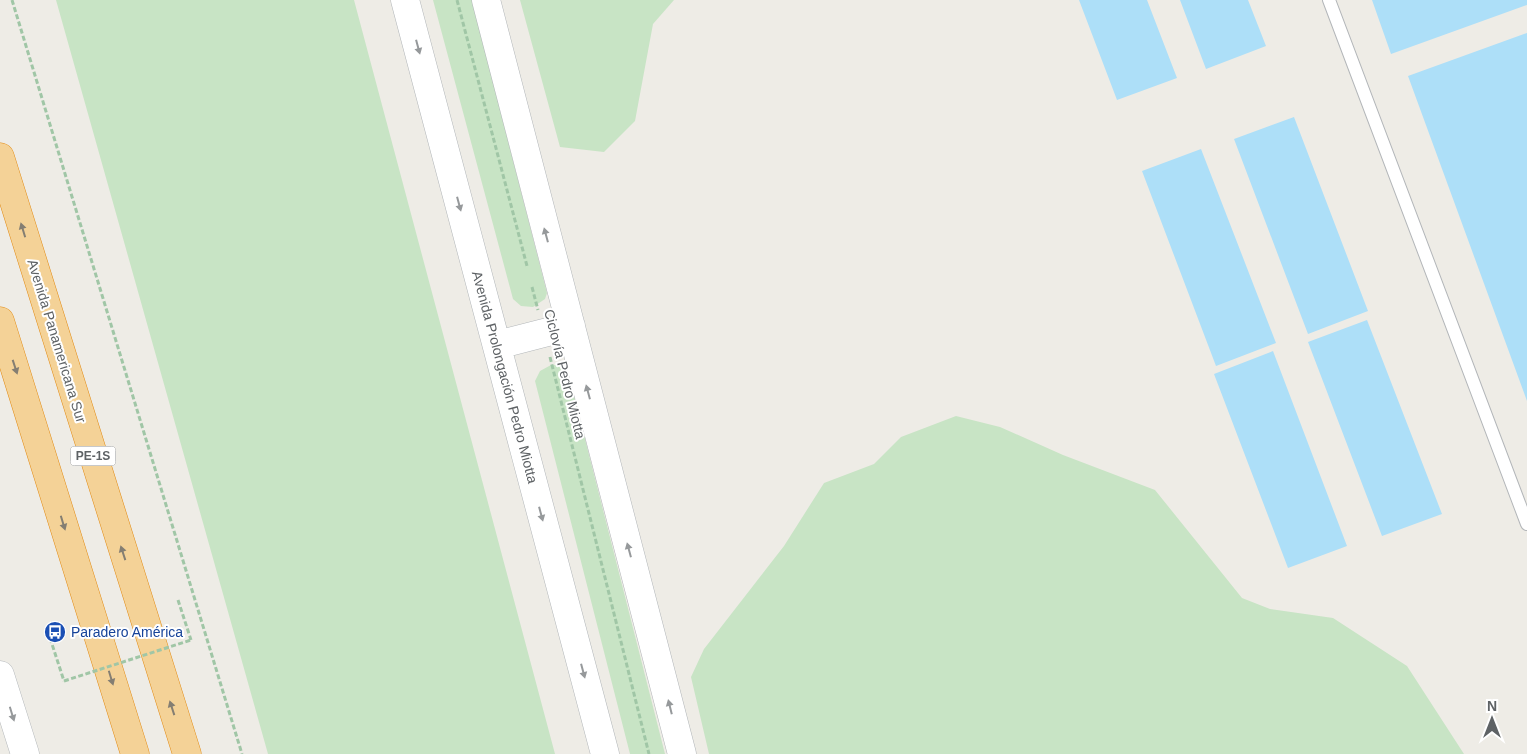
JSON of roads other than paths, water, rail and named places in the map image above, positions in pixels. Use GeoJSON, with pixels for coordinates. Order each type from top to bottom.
{"type":"FeatureCollection","features":[{"type":"Feature","properties":{"kind":"highway","name":"Avenida Panamericana Sur"},"geometry":{"type":"LineString","coordinates":[[0,157],[187,754]]}},
{"type":"Feature","properties":{"kind":"highway"},"geometry":{"type":"LineString","coordinates":[[0,321],[135,754]]}},
{"type":"Feature","properties":{"kind":"main road","name":"Avenida Prolongación Pedro Miotta"},"geometry":{"type":"LineString","coordinates":[[405,0],[605,754]]}},
{"type":"Feature","properties":{"kind":"main road"},"geometry":{"type":"LineString","coordinates":[[486,0],[682,754]]}},
{"type":"Feature","properties":{"kind":"main road"},"geometry":{"type":"LineString","coordinates":[[497,345],[570,326]]}},
{"type":"Feature","properties":{"kind":"main road"},"geometry":{"type":"LineString","coordinates":[[0,675],[25,754]]}},
{"type":"Feature","properties":{"kind":"lane"},"geometry":{"type":"LineString","coordinates":[[1329,0],[1527,524]]}},
{"type":"Feature","properties":{"kind":"water"},"geometry":{"type":"Polygon","coordinates":[[[1079,0],[1147,0],[1177,78],[1117,100],[1079,0]]]}},
{"type":"Feature","properties":{"kind":"water"},"geometry":{"type":"Polygon","coordinates":[[[1180,0],[1248,0],[1266,46],[1206,69],[1180,0]]]}},
{"type":"Feature","properties":{"kind":"water"},"geometry":{"type":"Polygon","coordinates":[[[1372,0],[1527,0],[1527,5],[1391,54],[1372,0]]]}},
{"type":"Feature","properties":{"kind":"water"},"geometry":{"type":"Polygon","coordinates":[[[1527,33],[1527,401],[1408,76],[1527,33]]]}},
{"type":"Feature","properties":{"kind":"water"},"geometry":{"type":"Polygon","coordinates":[[[1294,117],[1368,311],[1308,334],[1234,139],[1294,117]]]}},
{"type":"Feature","properties":{"kind":"water"},"geometry":{"type":"Polygon","coordinates":[[[1201,149],[1276,343],[1216,366],[1142,171],[1201,149]]]}},
{"type":"Feature","properties":{"kind":"water"},"geometry":{"type":"Polygon","coordinates":[[[1367,320],[1442,514],[1382,536],[1308,342],[1367,320]]]}},
{"type":"Feature","properties":{"kind":"water"},"geometry":{"type":"Polygon","coordinates":[[[1273,351],[1347,546],[1288,568],[1214,374],[1273,351]]]}},
{"type":"Feature","properties":{"kind":"place","name":"Paradero América"},"geometry":{"type":"Point","coordinates":[55,632]}}]}
